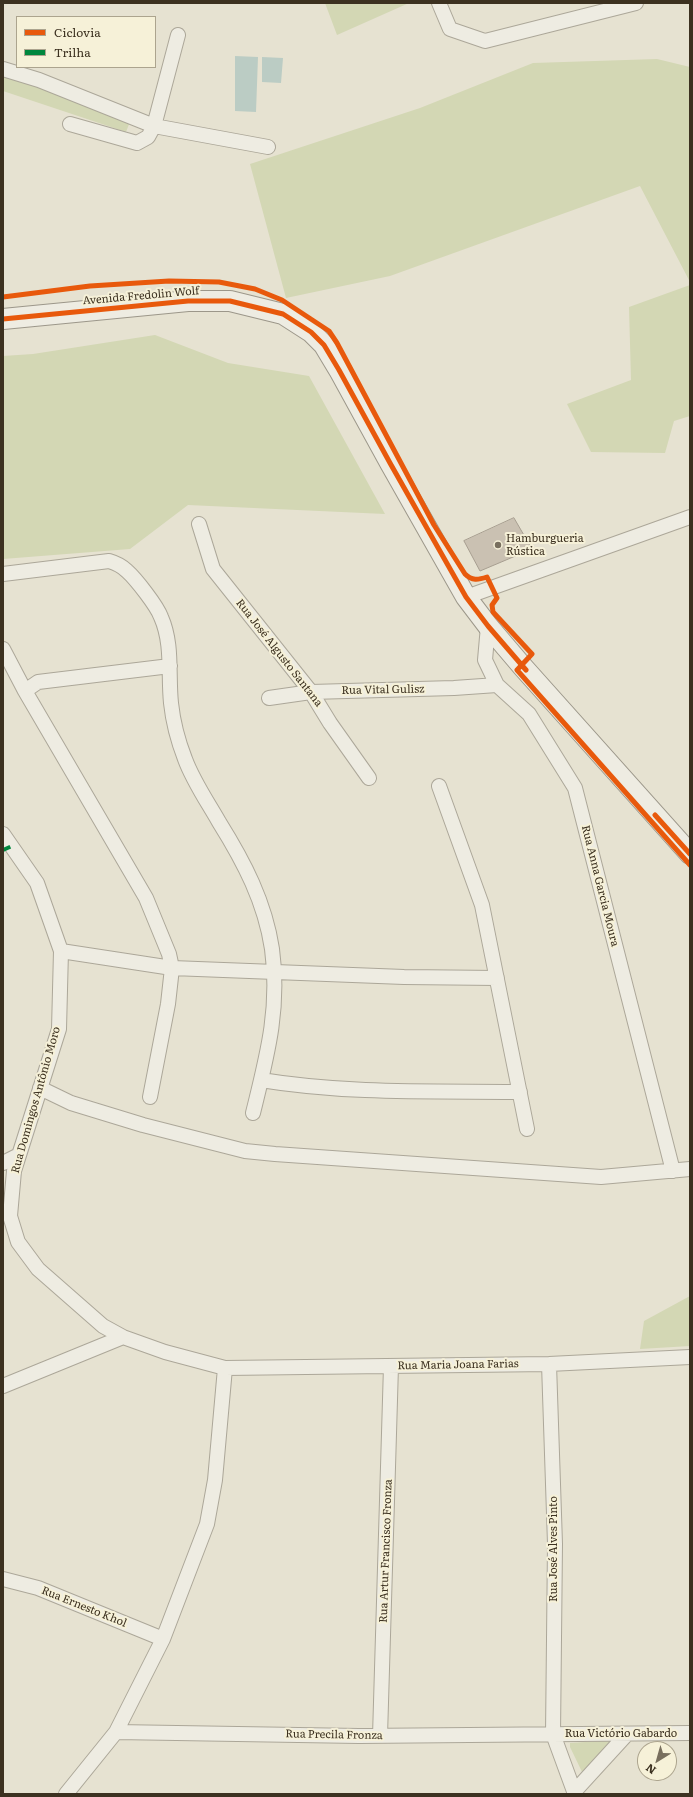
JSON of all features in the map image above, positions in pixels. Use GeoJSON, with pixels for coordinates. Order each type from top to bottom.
{"type":"FeatureCollection","features":[{"type":"Feature","properties":{"kind":"main road","name":"Avenida Fredolin Wolf"},"geometry":{"type":"LineString","coordinates":[[3,318],[188,301],[230,301],[283,314],[311,332],[324,345],[340,370],[390,463],[466,597],[488,626],[690,854]]}},
{"type":"Feature","properties":{"kind":"street"},"geometry":{"type":"LineString","coordinates":[[439,3],[450,29],[485,41],[636,3]]}},
{"type":"Feature","properties":{"kind":"street"},"geometry":{"type":"LineString","coordinates":[[70,124],[137,143],[148,137],[154,126],[178,35]]}},
{"type":"Feature","properties":{"kind":"street"},"geometry":{"type":"LineString","coordinates":[[3,69],[39,80],[154,126],[268,147]]}},
{"type":"Feature","properties":{"kind":"street"},"geometry":{"type":"LineString","coordinates":[[466,597],[690,517]]}},
{"type":"Feature","properties":{"kind":"street","name":"Rua José Algusto Santana"},"geometry":{"type":"LineString","coordinates":[[199,524],[213,569],[311,692],[369,778]]}},
{"type":"Feature","properties":{"kind":"street"},"geometry":{"type":"LineString","coordinates":[[3,574],[109,561],[118,564],[127,571],[160,614],[167,629],[172,709],[178,738],[185,760],[194,780],[243,861],[253,882],[267,926],[274,971],[272,1033],[253,1113]]}},
{"type":"Feature","properties":{"kind":"street","name":"Rua Anna Garcia Moura"},"geometry":{"type":"LineString","coordinates":[[488,626],[485,660],[497,685],[529,714],[575,788],[673,1171]]}},
{"type":"Feature","properties":{"kind":"street"},"geometry":{"type":"LineString","coordinates":[[3,649],[25,691],[146,898],[169,954],[172,968],[162,1040],[150,1097]]}},
{"type":"Feature","properties":{"kind":"street"},"geometry":{"type":"LineString","coordinates":[[25,691],[38,682],[170,666]]}},
{"type":"Feature","properties":{"kind":"street","name":"Rua Vital Gulisz"},"geometry":{"type":"LineString","coordinates":[[269,698],[311,692],[454,688],[497,685]]}},
{"type":"Feature","properties":{"kind":"street"},"geometry":{"type":"LineString","coordinates":[[439,786],[482,905],[527,1130]]}},
{"type":"Feature","properties":{"kind":"street","name":"Rua Domingos Antônio Moro"},"geometry":{"type":"LineString","coordinates":[[3,834],[7,848],[37,883],[61,951],[59,1029],[14,1171],[10,1216],[18,1242],[38,1269],[103,1326],[123,1337],[166,1352],[225,1368]]}},
{"type":"Feature","properties":{"kind":"street"},"geometry":{"type":"LineString","coordinates":[[61,951],[172,968],[404,977],[497,978]]}},
{"type":"Feature","properties":{"kind":"street"},"geometry":{"type":"LineString","coordinates":[[261,1080],[293,1086],[340,1089],[520,1092]]}},
{"type":"Feature","properties":{"kind":"street"},"geometry":{"type":"LineString","coordinates":[[40,1088],[71,1103],[143,1125],[245,1151],[283,1155],[601,1177],[690,1169]]}},
{"type":"Feature","properties":{"kind":"street"},"geometry":{"type":"LineString","coordinates":[[3,1163],[19,1155]]}},
{"type":"Feature","properties":{"kind":"street"},"geometry":{"type":"LineString","coordinates":[[3,1386],[123,1337]]}},
{"type":"Feature","properties":{"kind":"street","name":"Rua Maria Joana Farias"},"geometry":{"type":"LineString","coordinates":[[225,1368],[549,1364],[690,1357]]}},
{"type":"Feature","properties":{"kind":"street","name":"Rua José Alves Pinto"},"geometry":{"type":"LineString","coordinates":[[549,1364],[555,1544],[553,1734]]}},
{"type":"Feature","properties":{"kind":"street","name":"Rua Artur Francisco Fronza"},"geometry":{"type":"LineString","coordinates":[[380,1736],[391,1366]]}},
{"type":"Feature","properties":{"kind":"street"},"geometry":{"type":"LineString","coordinates":[[66,1794],[116,1732],[163,1639],[207,1524],[215,1480],[225,1368]]}},
{"type":"Feature","properties":{"kind":"street","name":"Rua Ernesto Khol"},"geometry":{"type":"LineString","coordinates":[[3,1579],[38,1588],[163,1639]]}},
{"type":"Feature","properties":{"kind":"street","name":"Rua Precila Fronza"},"geometry":{"type":"LineString","coordinates":[[116,1732],[380,1736],[553,1734]]}},
{"type":"Feature","properties":{"kind":"street","name":"Rua Victório Gabardo"},"geometry":{"type":"LineString","coordinates":[[553,1734],[690,1733]]}},
{"type":"Feature","properties":{"kind":"street"},"geometry":{"type":"LineString","coordinates":[[553,1734],[575,1793],[626,1734]]}},
{"type":"Feature","properties":{"kind":"green space"},"geometry":{"type":"Polygon","coordinates":[[[325,3],[409,3],[337,35],[325,3]]]}},
{"type":"Feature","properties":{"kind":"green space"},"geometry":{"type":"Polygon","coordinates":[[[657,59],[690,67],[690,282],[640,186],[390,276],[286,298],[250,164],[420,108],[533,63],[657,59]]]}},
{"type":"Feature","properties":{"kind":"green space"},"geometry":{"type":"Polygon","coordinates":[[[3,74],[131,119],[126,132],[3,91],[3,74]]]}},
{"type":"Feature","properties":{"kind":"green space"},"geometry":{"type":"Polygon","coordinates":[[[690,285],[690,416],[674,421],[665,453],[591,452],[567,404],[631,380],[629,307],[690,285]]]}},
{"type":"Feature","properties":{"kind":"green space"},"geometry":{"type":"Polygon","coordinates":[[[155,335],[228,363],[309,376],[385,514],[188,505],[130,549],[3,559],[3,356],[33,354],[155,335]]]}},
{"type":"Feature","properties":{"kind":"green space"},"geometry":{"type":"Polygon","coordinates":[[[690,1296],[690,1346],[640,1349],[644,1321],[690,1296]]]}},
{"type":"Feature","properties":{"kind":"green space"},"geometry":{"type":"Polygon","coordinates":[[[615,1740],[585,1778],[570,1747],[570,1743],[615,1740]]]}},
{"type":"Feature","properties":{"kind":"shaded area"},"geometry":{"type":"Polygon","coordinates":[[[235,56],[258,57],[256,112],[235,111],[235,56]]]}},
{"type":"Feature","properties":{"kind":"shaded area"},"geometry":{"type":"Polygon","coordinates":[[[262,57],[283,58],[281,83],[262,82],[262,57]]]}},
{"type":"Feature","properties":{"kind":"building","name":"Hamburgueria Rústica"},"geometry":{"type":"Polygon","coordinates":[[[514,518],[532,549],[480,571],[464,541],[514,518]]]}},
{"type":"Feature","properties":{"kind":"marked path"},"geometry":{"type":"LineString","coordinates":[[3,850],[12,846]]}},
{"type":"Feature","properties":{"kind":"cycle path"},"geometry":{"type":"LineString","coordinates":[[3,297],[90,286],[169,281],[219,282],[255,289],[282,300],[329,331],[337,343],[434,525],[465,574],[470,578],[475,579],[487,577],[497,598],[492,605],[493,612],[532,654],[517,670],[690,865]]}},
{"type":"Feature","properties":{"kind":"cycle path"},"geometry":{"type":"LineString","coordinates":[[3,319],[188,301],[230,301],[283,314],[311,332],[324,345],[339,370],[466,597],[488,626],[526,670]]}},
{"type":"Feature","properties":{"kind":"cycle path"},"geometry":{"type":"LineString","coordinates":[[655,815],[690,854]]}},
{"type":"Feature","properties":{"kind":"place","name":"Hamburgueria Rústica"},"geometry":{"type":"Point","coordinates":[498,545]}}]}
